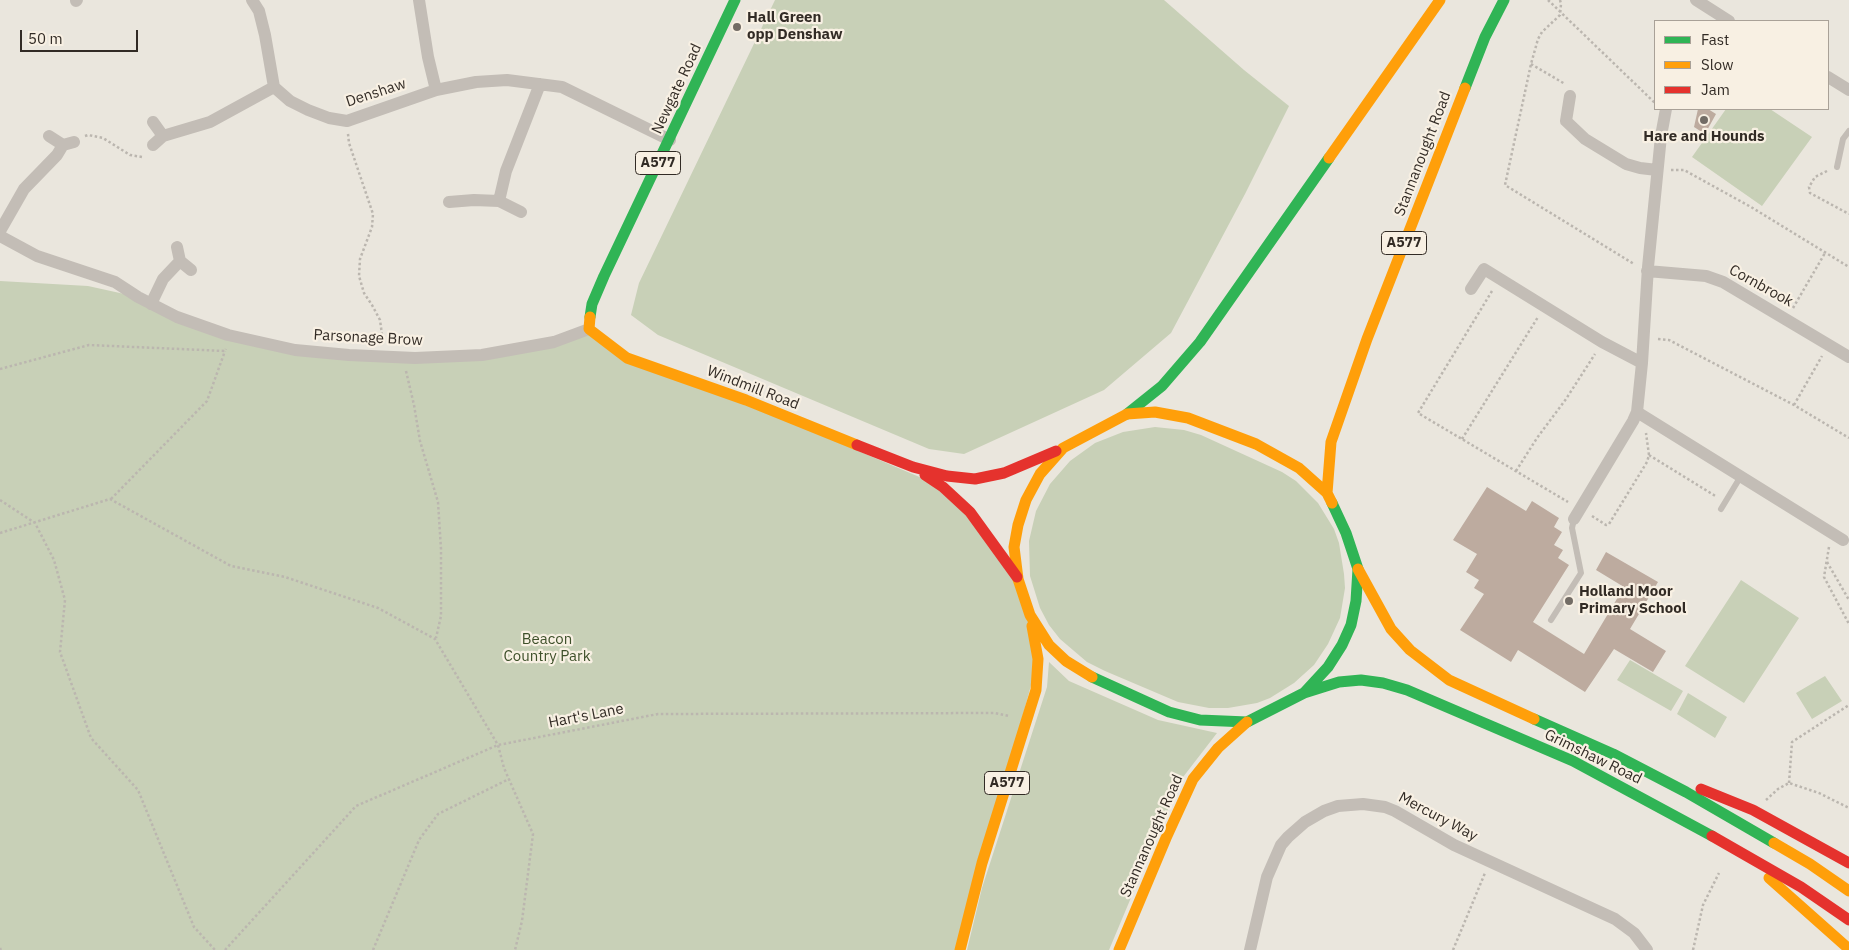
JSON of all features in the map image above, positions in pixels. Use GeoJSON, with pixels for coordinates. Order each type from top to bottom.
{"type":"FeatureCollection","features":[{"type":"Feature","properties":{"kind":"main road","name":"Newgate Road"},"geometry":{"type":"LineString","coordinates":[[589,329],[592,304],[735,0]]}},
{"type":"Feature","properties":{"kind":"main road","name":"A577"},"geometry":{"type":"LineString","coordinates":[[960,950],[982,863],[1036,690],[1038,659],[1030,615],[1018,579],[1014,547],[1018,525],[1026,500],[1040,474],[1063,448],[1127,414],[1162,386],[1200,342],[1440,0]]}},
{"type":"Feature","properties":{"kind":"main road","name":"Stannanought Road"},"geometry":{"type":"LineString","coordinates":[[1327,493],[1331,442],[1367,339],[1485,37],[1504,0]]}},
{"type":"Feature","properties":{"kind":"main road","name":"Windmill Road"},"geometry":{"type":"LineString","coordinates":[[589,329],[626,358],[746,400],[913,468],[947,476],[975,479],[1004,473],[1063,448]]}},
{"type":"Feature","properties":{"kind":"main road","name":"A577"},"geometry":{"type":"LineString","coordinates":[[1030,615],[1048,645],[1066,661],[1087,675],[1169,712],[1200,720],[1247,722],[1278,708],[1304,693],[1328,667],[1342,646],[1351,625],[1356,601],[1358,569],[1346,533],[1327,493],[1299,468],[1256,444],[1222,430],[1188,418],[1155,412],[1127,414]]}},
{"type":"Feature","properties":{"kind":"main road","name":"Windmill Road"},"geometry":{"type":"LineString","coordinates":[[913,468],[958,499],[970,512],[1018,579]]}},
{"type":"Feature","properties":{"kind":"main road","name":"Grimshaw Road"},"geometry":{"type":"LineString","coordinates":[[1358,569],[1391,628],[1410,650],[1432,669],[1470,691],[1612,754],[1686,792],[1810,864],[1849,891]]}},
{"type":"Feature","properties":{"kind":"main road","name":"Grimshaw Road"},"geometry":{"type":"LineString","coordinates":[[1304,693],[1339,682],[1361,680],[1383,683],[1407,690],[1572,761],[1715,837],[1801,887],[1849,920]]}},
{"type":"Feature","properties":{"kind":"main road","name":"Stannanought Road"},"geometry":{"type":"LineString","coordinates":[[1119,950],[1193,779],[1218,748],[1247,722]]}},
{"type":"Feature","properties":{"kind":"main road"},"geometry":{"type":"LineString","coordinates":[[1612,754],[1753,810],[1849,863]]}},
{"type":"Feature","properties":{"kind":"main road"},"geometry":{"type":"LineString","coordinates":[[1715,837],[1768,878],[1849,949]]}},
{"type":"Feature","properties":{"kind":"street"},"geometry":{"type":"LineString","coordinates":[[152,145],[163,136],[210,122],[274,87],[259,11],[252,0]]}},
{"type":"Feature","properties":{"kind":"street"},"geometry":{"type":"LineString","coordinates":[[419,0],[428,57],[436,90]]}},
{"type":"Feature","properties":{"kind":"street"},"geometry":{"type":"LineString","coordinates":[[1696,0],[1707,16],[1725,20]]}},
{"type":"Feature","properties":{"kind":"street"},"geometry":{"type":"LineString","coordinates":[[1829,79],[1849,90]]}},
{"type":"Feature","properties":{"kind":"street","name":"Denshaw"},"geometry":{"type":"LineString","coordinates":[[274,87],[290,101],[308,110],[328,118],[347,121],[436,90],[476,82],[507,80],[540,84],[562,87],[670,140]]}},
{"type":"Feature","properties":{"kind":"street"},"geometry":{"type":"LineString","coordinates":[[499,201],[506,171],[540,84]]}},
{"type":"Feature","properties":{"kind":"street"},"geometry":{"type":"LineString","coordinates":[[1570,96],[1566,121],[1585,139],[1626,164],[1657,170]]}},
{"type":"Feature","properties":{"kind":"street"},"geometry":{"type":"LineString","coordinates":[[1577,514],[1633,422],[1637,412],[1657,170],[1666,110]]}},
{"type":"Feature","properties":{"kind":"street"},"geometry":{"type":"LineString","coordinates":[[153,122],[163,136]]}},
{"type":"Feature","properties":{"kind":"street"},"geometry":{"type":"LineString","coordinates":[[0,231],[24,189],[69,144],[49,136]]}},
{"type":"Feature","properties":{"kind":"street"},"geometry":{"type":"LineString","coordinates":[[449,202],[499,201],[521,212]]}},
{"type":"Feature","properties":{"kind":"street","name":"Parsonage Brow"},"geometry":{"type":"LineString","coordinates":[[0,236],[37,256],[115,282],[177,317],[228,335],[295,350],[403,357],[482,355],[554,342],[589,329]]}},
{"type":"Feature","properties":{"kind":"street"},"geometry":{"type":"LineString","coordinates":[[177,247],[180,261],[191,270]]}},
{"type":"Feature","properties":{"kind":"street"},"geometry":{"type":"LineString","coordinates":[[151,304],[163,279],[180,261]]}},
{"type":"Feature","properties":{"kind":"street","name":"Cornbrook"},"geometry":{"type":"LineString","coordinates":[[1648,269],[1706,276],[1723,282],[1849,357]]}},
{"type":"Feature","properties":{"kind":"street"},"geometry":{"type":"LineString","coordinates":[[1471,289],[1484,270],[1602,342],[1642,363]]}},
{"type":"Feature","properties":{"kind":"street"},"geometry":{"type":"LineString","coordinates":[[1637,412],[1839,537]]}},
{"type":"Feature","properties":{"kind":"street","name":"Mercury Way"},"geometry":{"type":"LineString","coordinates":[[1250,950],[1267,877],[1281,845],[1305,822],[1324,811],[1351,804],[1385,807],[1404,815],[1446,841],[1490,863],[1615,919],[1634,933],[1647,950]]}},
{"type":"Feature","properties":{"kind":"lane"},"geometry":{"type":"LineString","coordinates":[[1837,167],[1843,140],[1849,131]]}},
{"type":"Feature","properties":{"kind":"lane"},"geometry":{"type":"LineString","coordinates":[[1721,509],[1741,476]]}},
{"type":"Feature","properties":{"kind":"lane"},"geometry":{"type":"LineString","coordinates":[[1551,620],[1581,573],[1572,528],[1577,514]]}},
{"type":"Feature","properties":{"kind":"path"},"geometry":{"type":"LineString","coordinates":[[1548,0],[1654,102]]}},
{"type":"Feature","properties":{"kind":"path"},"geometry":{"type":"LineString","coordinates":[[1560,0],[1561,12],[1538,40],[1530,64],[1505,185],[1639,266],[1648,269]]}},
{"type":"Feature","properties":{"kind":"path"},"geometry":{"type":"LineString","coordinates":[[1530,64],[1566,84],[1570,96]]}},
{"type":"Feature","properties":{"kind":"path"},"geometry":{"type":"LineString","coordinates":[[347,121],[349,143],[372,214],[372,227],[360,259],[359,276],[364,293],[380,320],[384,339],[382,356]]}},
{"type":"Feature","properties":{"kind":"path"},"geometry":{"type":"LineString","coordinates":[[69,144],[88,135],[103,138],[130,155],[142,156],[152,145]]}},
{"type":"Feature","properties":{"kind":"path"},"geometry":{"type":"LineString","coordinates":[[1837,167],[1815,177],[1809,187],[1810,193],[1849,214]]}},
{"type":"Feature","properties":{"kind":"path"},"geometry":{"type":"LineString","coordinates":[[1657,170],[1684,170],[1751,208],[1849,268]]}},
{"type":"Feature","properties":{"kind":"path"},"geometry":{"type":"LineString","coordinates":[[1786,318],[1825,253]]}},
{"type":"Feature","properties":{"kind":"path"},"geometry":{"type":"LineString","coordinates":[[1500,279],[1418,413],[1516,471],[1577,514],[1606,525],[1609,524],[1647,462],[1649,455],[1647,428]]}},
{"type":"Feature","properties":{"kind":"path"},"geometry":{"type":"LineString","coordinates":[[1462,439],[1545,306]]}},
{"type":"Feature","properties":{"kind":"path"},"geometry":{"type":"LineString","coordinates":[[0,532],[36,523],[110,499],[207,401],[225,351],[228,335]]}},
{"type":"Feature","properties":{"kind":"path"},"geometry":{"type":"LineString","coordinates":[[1644,339],[1669,340],[1794,405],[1849,438]]}},
{"type":"Feature","properties":{"kind":"path"},"geometry":{"type":"LineString","coordinates":[[1516,471],[1537,438],[1566,399],[1602,342]]}},
{"type":"Feature","properties":{"kind":"path"},"geometry":{"type":"LineString","coordinates":[[0,368],[89,345],[225,351]]}},
{"type":"Feature","properties":{"kind":"path"},"geometry":{"type":"LineString","coordinates":[[1794,405],[1828,345]]}},
{"type":"Feature","properties":{"kind":"path"},"geometry":{"type":"LineString","coordinates":[[403,357],[420,441],[438,502],[441,549],[441,616],[435,639]]}},
{"type":"Feature","properties":{"kind":"path"},"geometry":{"type":"LineString","coordinates":[[1649,455],[1725,502]]}},
{"type":"Feature","properties":{"kind":"path"},"geometry":{"type":"LineString","coordinates":[[110,499],[231,566],[285,577],[378,608],[435,639],[498,745],[509,779],[533,834],[522,921],[515,950]]}},
{"type":"Feature","properties":{"kind":"path"},"geometry":{"type":"LineString","coordinates":[[0,500],[36,523],[54,560],[65,600],[60,652],[91,738],[138,790],[194,927],[215,950]]}},
{"type":"Feature","properties":{"kind":"path"},"geometry":{"type":"LineString","coordinates":[[1839,537],[1829,546],[1824,577],[1849,624]]}},
{"type":"Feature","properties":{"kind":"path"},"geometry":{"type":"LineString","coordinates":[[1827,562],[1849,600]]}},
{"type":"Feature","properties":{"kind":"path"},"geometry":{"type":"LineString","coordinates":[[1789,783],[1792,742],[1849,705]]}},
{"type":"Feature","properties":{"kind":"path","name":"Hart's Lane"},"geometry":{"type":"LineString","coordinates":[[225,950],[356,806],[498,745],[658,714],[995,713],[1028,719]]}},
{"type":"Feature","properties":{"kind":"path"},"geometry":{"type":"LineString","coordinates":[[373,950],[419,840],[438,814],[509,779]]}},
{"type":"Feature","properties":{"kind":"path"},"geometry":{"type":"LineString","coordinates":[[1766,800],[1778,789],[1789,783],[1819,793],[1849,808]]}},
{"type":"Feature","properties":{"kind":"path"},"geometry":{"type":"LineString","coordinates":[[1453,950],[1490,863]]}},
{"type":"Feature","properties":{"kind":"path"},"geometry":{"type":"LineString","coordinates":[[1693,950],[1703,905],[1719,873]]}},
{"type":"Feature","properties":{"kind":"green space"},"geometry":{"type":"Polygon","coordinates":[[[775,0],[1164,0],[1244,70],[1289,106],[1245,194],[1171,333],[1104,390],[964,454],[929,449],[658,335],[631,315],[639,283],[775,0]]]}},
{"type":"Feature","properties":{"kind":"green space"},"geometry":{"type":"Polygon","coordinates":[[[1725,110],[1772,110],[1812,137],[1762,206],[1692,157],[1725,110]]]}},
{"type":"Feature","properties":{"kind":"green space","name":"Beacon Country Park"},"geometry":{"type":"Polygon","coordinates":[[[0,281],[88,286],[138,297],[177,317],[295,350],[482,355],[589,329],[609,345],[943,487],[1018,579],[1038,659],[960,950],[0,950],[0,281]]]}},
{"type":"Feature","properties":{"kind":"green space"},"geometry":{"type":"Polygon","coordinates":[[[1155,427],[1184,430],[1201,435],[1282,472],[1296,481],[1318,503],[1334,529],[1339,543],[1345,588],[1340,618],[1328,644],[1314,665],[1294,683],[1270,698],[1257,703],[1228,708],[1209,708],[1178,702],[1087,662],[1060,639],[1049,625],[1040,608],[1030,576],[1029,541],[1036,511],[1050,484],[1070,461],[1095,443],[1123,432],[1155,427]]]}},
{"type":"Feature","properties":{"kind":"green space"},"geometry":{"type":"Polygon","coordinates":[[[1741,580],[1799,618],[1744,703],[1685,666],[1741,580]]]}},
{"type":"Feature","properties":{"kind":"green space"},"geometry":{"type":"Polygon","coordinates":[[[1630,660],[1683,691],[1671,711],[1617,680],[1630,660]]]}},
{"type":"Feature","properties":{"kind":"green space"},"geometry":{"type":"Polygon","coordinates":[[[1049,662],[1069,681],[1158,720],[1217,733],[1180,781],[1109,950],[967,950],[982,888],[1047,687],[1049,662]]]}},
{"type":"Feature","properties":{"kind":"green space"},"geometry":{"type":"Polygon","coordinates":[[[1825,676],[1842,701],[1812,719],[1796,693],[1825,676]]]}},
{"type":"Feature","properties":{"kind":"green space"},"geometry":{"type":"Polygon","coordinates":[[[1688,693],[1727,717],[1715,738],[1677,714],[1688,693]]]}},
{"type":"Feature","properties":{"kind":"building","name":"Hare and Hounds"},"geometry":{"type":"Polygon","coordinates":[[[1698,110],[1710,110],[1716,114],[1705,134],[1694,127],[1698,110]]]}},
{"type":"Feature","properties":{"kind":"building"},"geometry":{"type":"Polygon","coordinates":[[[1487,487],[1526,511],[1532,501],[1559,518],[1554,527],[1562,532],[1554,545],[1563,550],[1558,558],[1569,565],[1533,622],[1584,654],[1624,587],[1596,570],[1606,552],[1658,582],[1630,629],[1666,651],[1653,672],[1614,649],[1585,692],[1518,650],[1511,662],[1460,630],[1484,594],[1474,588],[1479,580],[1466,572],[1477,554],[1453,540],[1487,487]]]}},
{"type":"Feature","properties":{"kind":"traffic: fast"},"geometry":{"type":"LineString","coordinates":[[590,317],[592,304],[604,276],[735,0]]}},
{"type":"Feature","properties":{"kind":"traffic: fast"},"geometry":{"type":"LineString","coordinates":[[1465,88],[1485,37],[1504,0]]}},
{"type":"Feature","properties":{"kind":"traffic: fast"},"geometry":{"type":"LineString","coordinates":[[1127,414],[1162,386],[1200,342],[1329,158]]}},
{"type":"Feature","properties":{"kind":"traffic: fast"},"geometry":{"type":"LineString","coordinates":[[1092,677],[1169,712],[1200,720],[1247,722],[1304,693],[1328,667],[1342,645],[1351,625],[1356,601],[1358,569],[1346,533],[1332,503]]}},
{"type":"Feature","properties":{"kind":"traffic: fast"},"geometry":{"type":"LineString","coordinates":[[1304,693],[1339,682],[1361,680],[1383,683],[1407,690],[1573,761],[1712,836]]}},
{"type":"Feature","properties":{"kind":"traffic: fast"},"geometry":{"type":"LineString","coordinates":[[1534,719],[1613,754],[1686,792],[1774,843]]}},
{"type":"Feature","properties":{"kind":"traffic: slow"},"geometry":{"type":"LineString","coordinates":[[1329,158],[1440,0]]}},
{"type":"Feature","properties":{"kind":"traffic: slow"},"geometry":{"type":"LineString","coordinates":[[1327,493],[1331,442],[1367,339],[1465,88]]}},
{"type":"Feature","properties":{"kind":"traffic: slow"},"geometry":{"type":"LineString","coordinates":[[590,317],[589,329],[627,358],[746,400],[857,445]]}},
{"type":"Feature","properties":{"kind":"traffic: slow"},"geometry":{"type":"LineString","coordinates":[[1155,412],[1188,418],[1256,444],[1299,468],[1327,493],[1332,503]]}},
{"type":"Feature","properties":{"kind":"traffic: slow"},"geometry":{"type":"LineString","coordinates":[[1092,677],[1066,661],[1049,645],[1030,615],[1018,579],[1014,547],[1018,525],[1026,500],[1040,474],[1063,448],[1127,414],[1155,412]]}},
{"type":"Feature","properties":{"kind":"traffic: slow"},"geometry":{"type":"LineString","coordinates":[[1358,569],[1391,629],[1410,650],[1449,680],[1534,719]]}},
{"type":"Feature","properties":{"kind":"traffic: slow"},"geometry":{"type":"LineString","coordinates":[[960,950],[982,863],[1036,690],[1038,659],[1032,626]]}},
{"type":"Feature","properties":{"kind":"traffic: slow"},"geometry":{"type":"LineString","coordinates":[[1119,950],[1193,779],[1218,748],[1247,722]]}},
{"type":"Feature","properties":{"kind":"traffic: slow"},"geometry":{"type":"LineString","coordinates":[[1774,843],[1810,864],[1849,891]]}},
{"type":"Feature","properties":{"kind":"traffic: slow"},"geometry":{"type":"LineString","coordinates":[[1769,878],[1849,949]]}},
{"type":"Feature","properties":{"kind":"traffic: jam"},"geometry":{"type":"LineString","coordinates":[[857,445],[913,467],[947,476],[975,479],[1004,473],[1056,451]]}},
{"type":"Feature","properties":{"kind":"traffic: jam"},"geometry":{"type":"LineString","coordinates":[[925,475],[943,487],[970,512],[1017,577]]}},
{"type":"Feature","properties":{"kind":"traffic: jam"},"geometry":{"type":"LineString","coordinates":[[1701,789],[1753,810],[1849,863]]}},
{"type":"Feature","properties":{"kind":"traffic: jam"},"geometry":{"type":"LineString","coordinates":[[1712,836],[1801,887],[1849,920]]}},
{"type":"Feature","properties":{"kind":"place","name":"Hall Green opp Denshaw"},"geometry":{"type":"Point","coordinates":[737,27]}},
{"type":"Feature","properties":{"kind":"place","name":"Hare and Hounds"},"geometry":{"type":"Point","coordinates":[1704,120]}},
{"type":"Feature","properties":{"kind":"place","name":"Holland Moor Primary School"},"geometry":{"type":"Point","coordinates":[1569,601]}}]}
